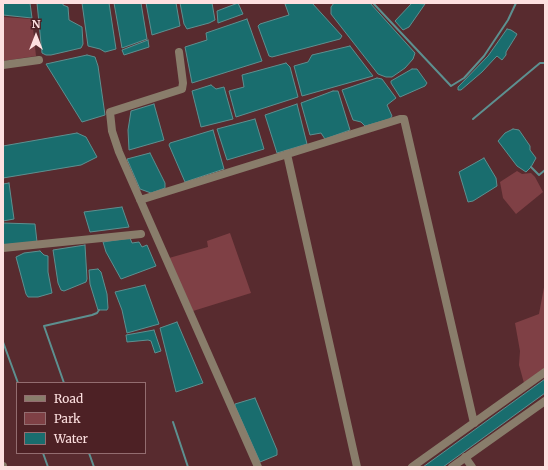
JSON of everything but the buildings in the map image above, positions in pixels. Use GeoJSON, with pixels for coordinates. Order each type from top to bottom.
{"type":"FeatureCollection","features":[{"type":"Feature","properties":{"kind":"street"},"geometry":{"type":"LineString","coordinates":[[179,52],[183,83],[182,89],[110,112],[114,137],[117,148],[258,467]]}},
{"type":"Feature","properties":{"kind":"street"},"geometry":{"type":"LineString","coordinates":[[3,65],[39,60]]}},
{"type":"Feature","properties":{"kind":"street"},"geometry":{"type":"LineString","coordinates":[[140,200],[404,119],[474,423]]}},
{"type":"Feature","properties":{"kind":"street"},"geometry":{"type":"LineString","coordinates":[[287,154],[357,467]]}},
{"type":"Feature","properties":{"kind":"street"},"geometry":{"type":"LineString","coordinates":[[3,248],[141,234]]}},
{"type":"Feature","properties":{"kind":"street"},"geometry":{"type":"LineString","coordinates":[[412,467],[545,372]]}},
{"type":"Feature","properties":{"kind":"street"},"geometry":{"type":"LineString","coordinates":[[452,467],[545,401]]}},
{"type":"Feature","properties":{"kind":"street"},"geometry":{"type":"LineString","coordinates":[[465,458],[472,467]]}},
{"type":"Feature","properties":{"kind":"green space"},"geometry":{"type":"Polygon","coordinates":[[[3,17],[32,19],[36,56],[3,61],[3,17]]]}},
{"type":"Feature","properties":{"kind":"green space"},"geometry":{"type":"Polygon","coordinates":[[[517,171],[522,174],[531,173],[535,177],[543,192],[516,214],[503,198],[500,182],[517,171]]]}},
{"type":"Feature","properties":{"kind":"green space"},"geometry":{"type":"Polygon","coordinates":[[[230,233],[251,293],[193,311],[169,258],[208,247],[207,241],[230,233]]]}},
{"type":"Feature","properties":{"kind":"green space"},"geometry":{"type":"Polygon","coordinates":[[[545,282],[545,368],[524,383],[519,365],[520,351],[515,323],[539,314],[545,282]]]}},
{"type":"Feature","properties":{"kind":"water"},"geometry":{"type":"Polygon","coordinates":[[[3,3],[30,3],[32,18],[3,15],[3,3]]]}},
{"type":"Feature","properties":{"kind":"water"},"geometry":{"type":"Polygon","coordinates":[[[37,3],[63,3],[63,5],[68,7],[69,20],[82,27],[83,44],[81,48],[51,55],[42,53],[37,3]]]}},
{"type":"Feature","properties":{"kind":"water"},"geometry":{"type":"Polygon","coordinates":[[[82,3],[109,3],[116,49],[105,52],[88,46],[82,3]]]}},
{"type":"Feature","properties":{"kind":"water"},"geometry":{"type":"Polygon","coordinates":[[[114,3],[141,3],[147,39],[122,48],[114,3]]]}},
{"type":"Feature","properties":{"kind":"water"},"geometry":{"type":"Polygon","coordinates":[[[146,3],[176,3],[180,26],[152,35],[146,3]]]}},
{"type":"Feature","properties":{"kind":"water"},"geometry":{"type":"Polygon","coordinates":[[[180,3],[212,3],[215,20],[187,29],[184,24],[180,3]]]}},
{"type":"Feature","properties":{"kind":"water"},"geometry":{"type":"Polygon","coordinates":[[[238,3],[243,14],[218,23],[217,11],[238,3]]]}},
{"type":"Feature","properties":{"kind":"water"},"geometry":{"type":"Polygon","coordinates":[[[312,3],[342,36],[340,39],[272,57],[269,56],[258,26],[260,24],[289,15],[285,4],[312,3]]]}},
{"type":"Feature","properties":{"kind":"water"},"geometry":{"type":"Polygon","coordinates":[[[334,3],[370,3],[415,53],[413,59],[405,68],[392,77],[386,77],[378,74],[331,14],[331,7],[334,3]]]}},
{"type":"Feature","properties":{"kind":"water"},"geometry":{"type":"Polygon","coordinates":[[[412,3],[425,4],[409,27],[403,30],[395,21],[412,3]]]}},
{"type":"Feature","properties":{"kind":"water"},"geometry":{"type":"Polygon","coordinates":[[[247,19],[262,61],[192,83],[185,47],[207,40],[206,33],[247,19]]]}},
{"type":"Feature","properties":{"kind":"water"},"geometry":{"type":"Polygon","coordinates":[[[507,29],[517,34],[502,60],[497,56],[482,72],[461,90],[458,90],[458,87],[488,56],[507,29]]]}},
{"type":"Feature","properties":{"kind":"water"},"geometry":{"type":"Polygon","coordinates":[[[148,40],[149,47],[124,55],[122,50],[148,40]]]}},
{"type":"Feature","properties":{"kind":"water"},"geometry":{"type":"Polygon","coordinates":[[[350,46],[373,76],[302,96],[294,66],[308,62],[312,55],[350,46]]]}},
{"type":"Feature","properties":{"kind":"water"},"geometry":{"type":"Polygon","coordinates":[[[87,55],[95,57],[98,66],[105,115],[82,122],[46,64],[87,55]]]}},
{"type":"Feature","properties":{"kind":"water"},"geometry":{"type":"Polygon","coordinates":[[[286,63],[290,67],[298,97],[236,117],[229,91],[244,87],[242,75],[286,63]]]}},
{"type":"Feature","properties":{"kind":"water"},"geometry":{"type":"Polygon","coordinates":[[[412,69],[417,69],[427,83],[425,86],[400,97],[391,81],[412,69]]]}},
{"type":"Feature","properties":{"kind":"water"},"geometry":{"type":"Polygon","coordinates":[[[377,78],[382,79],[396,98],[387,105],[392,116],[390,119],[365,126],[361,122],[353,120],[342,90],[377,78]]]}},
{"type":"Feature","properties":{"kind":"water"},"geometry":{"type":"Polygon","coordinates":[[[211,85],[216,89],[224,87],[233,119],[201,127],[192,91],[211,85]]]}},
{"type":"Feature","properties":{"kind":"water"},"geometry":{"type":"Polygon","coordinates":[[[333,91],[338,91],[350,130],[325,139],[321,133],[310,135],[301,103],[333,91]]]}},
{"type":"Feature","properties":{"kind":"water"},"geometry":{"type":"Polygon","coordinates":[[[154,104],[164,140],[129,150],[128,130],[131,111],[154,104]]]}},
{"type":"Feature","properties":{"kind":"water"},"geometry":{"type":"Polygon","coordinates":[[[297,104],[307,144],[277,153],[265,115],[297,104]]]}},
{"type":"Feature","properties":{"kind":"water"},"geometry":{"type":"Polygon","coordinates":[[[255,119],[264,149],[227,160],[217,129],[255,119]]]}},
{"type":"Feature","properties":{"kind":"water"},"geometry":{"type":"Polygon","coordinates":[[[513,129],[519,130],[536,158],[526,172],[517,166],[498,141],[505,133],[513,129]]]}},
{"type":"Feature","properties":{"kind":"water"},"geometry":{"type":"Polygon","coordinates":[[[213,130],[224,169],[185,182],[169,145],[170,143],[213,130]]]}},
{"type":"Feature","properties":{"kind":"water"},"geometry":{"type":"Polygon","coordinates":[[[77,133],[86,137],[97,157],[81,165],[3,178],[3,146],[77,133]]]}},
{"type":"Feature","properties":{"kind":"water"},"geometry":{"type":"Polygon","coordinates":[[[150,153],[165,183],[165,188],[151,193],[140,189],[127,159],[150,153]]]}},
{"type":"Feature","properties":{"kind":"water"},"geometry":{"type":"Polygon","coordinates":[[[484,158],[496,178],[497,186],[473,201],[468,202],[459,172],[484,158]]]}},
{"type":"Feature","properties":{"kind":"water"},"geometry":{"type":"Polygon","coordinates":[[[9,183],[14,219],[3,221],[3,184],[9,183]]]}},
{"type":"Feature","properties":{"kind":"water"},"geometry":{"type":"Polygon","coordinates":[[[122,207],[129,227],[90,232],[84,212],[122,207]]]}},
{"type":"Feature","properties":{"kind":"water"},"geometry":{"type":"Polygon","coordinates":[[[3,223],[35,224],[37,242],[3,245],[3,223]]]}},
{"type":"Feature","properties":{"kind":"water"},"geometry":{"type":"Polygon","coordinates":[[[130,238],[132,243],[139,242],[142,247],[147,245],[156,266],[121,279],[106,252],[103,242],[130,238]]]}},
{"type":"Feature","properties":{"kind":"water"},"geometry":{"type":"Polygon","coordinates":[[[85,245],[86,282],[64,291],[61,290],[58,283],[53,250],[85,245]]]}},
{"type":"Feature","properties":{"kind":"water"},"geometry":{"type":"Polygon","coordinates":[[[40,251],[44,255],[48,256],[48,272],[52,293],[38,297],[28,297],[16,257],[24,253],[40,251]]]}},
{"type":"Feature","properties":{"kind":"water"},"geometry":{"type":"Polygon","coordinates":[[[98,269],[101,272],[107,294],[107,310],[98,310],[90,284],[89,270],[98,269]]]}},
{"type":"Feature","properties":{"kind":"water"},"geometry":{"type":"Polygon","coordinates":[[[145,285],[159,324],[127,333],[122,310],[115,292],[145,285]]]}},
{"type":"Feature","properties":{"kind":"water"},"geometry":{"type":"Polygon","coordinates":[[[177,322],[203,383],[176,392],[160,328],[177,322]]]}},
{"type":"Feature","properties":{"kind":"water"},"geometry":{"type":"Polygon","coordinates":[[[154,330],[161,351],[155,353],[151,341],[148,340],[127,342],[126,335],[154,330]]]}},
{"type":"Feature","properties":{"kind":"water"},"geometry":{"type":"Polygon","coordinates":[[[545,379],[545,393],[443,467],[423,467],[545,379]]]}},
{"type":"Feature","properties":{"kind":"water"},"geometry":{"type":"Polygon","coordinates":[[[255,398],[277,450],[277,455],[260,462],[235,406],[235,404],[255,398]]]}},
{"type":"Feature","properties":{"kind":"waterway"},"geometry":{"type":"LineString","coordinates":[[373,3],[451,86],[464,78],[484,56],[508,20],[516,3]]}},
{"type":"Feature","properties":{"kind":"waterway"},"geometry":{"type":"LineString","coordinates":[[473,119],[540,63],[545,63]]}},
{"type":"Feature","properties":{"kind":"waterway"},"geometry":{"type":"LineString","coordinates":[[531,167],[539,175],[545,170]]}},
{"type":"Feature","properties":{"kind":"waterway"},"geometry":{"type":"LineString","coordinates":[[64,382],[44,326],[92,315],[97,313],[99,310]]}},
{"type":"Feature","properties":{"kind":"waterway"},"geometry":{"type":"LineString","coordinates":[[3,342],[18,382]]}},
{"type":"Feature","properties":{"kind":"waterway"},"geometry":{"type":"LineString","coordinates":[[173,422],[188,467]]}},
{"type":"Feature","properties":{"kind":"waterway"},"geometry":{"type":"LineString","coordinates":[[43,454],[48,467]]}},
{"type":"Feature","properties":{"kind":"waterway"},"geometry":{"type":"LineString","coordinates":[[89,454],[94,467]]}}]}
